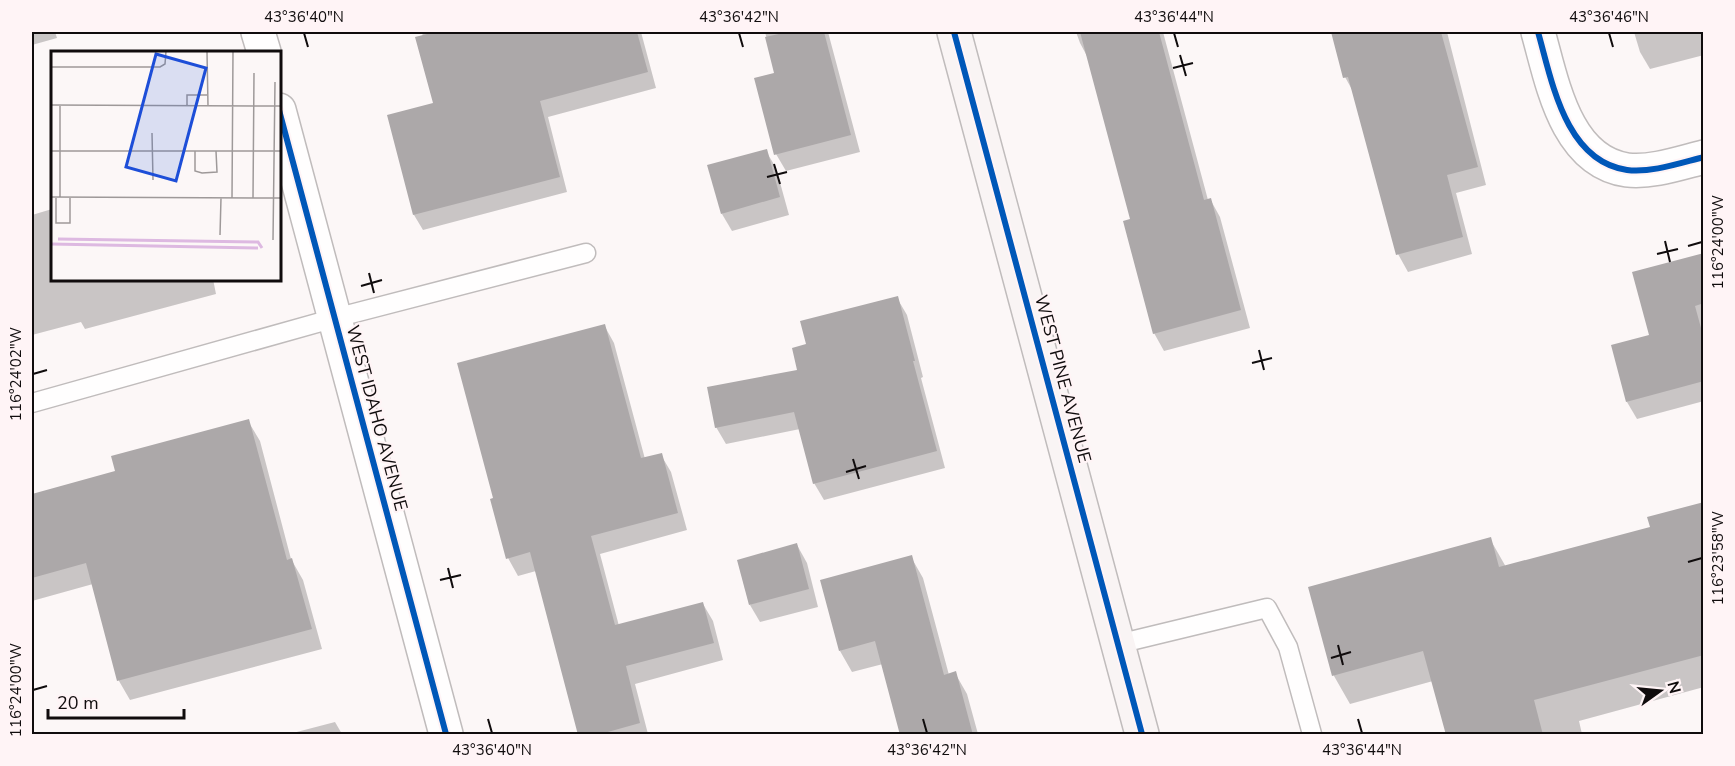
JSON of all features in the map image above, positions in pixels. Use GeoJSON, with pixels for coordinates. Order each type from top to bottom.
{"type":"FeatureCollection","features":[{"type":"Feature","properties":{"kind":"street"},"geometry":{"type":"LineString","coordinates":[[258,32],[264,51]]}},
{"type":"Feature","properties":{"kind":"street","name":"WEST PINE AVENUE"},"geometry":{"type":"LineString","coordinates":[[954,32],[1142,735]]}},
{"type":"Feature","properties":{"kind":"street"},"geometry":{"type":"LineString","coordinates":[[1538,32],[1560,107],[1577,140],[1600,161],[1627,170],[1657,168],[1704,157]]}},
{"type":"Feature","properties":{"kind":"street","name":"WEST IDAHO AVENUE"},"geometry":{"type":"LineString","coordinates":[[280,114],[446,735]]}},
{"type":"Feature","properties":{"kind":"lane"},"geometry":{"type":"LineString","coordinates":[[32,403],[335,318],[586,253]]}},
{"type":"Feature","properties":{"kind":"lane"},"geometry":{"type":"LineString","coordinates":[[1118,644],[1267,608],[1288,647],[1312,735]]}},
{"type":"Feature","properties":{"kind":"building"},"geometry":{"type":"Polygon","coordinates":[[[435,32],[637,32],[648,72],[540,101],[560,177],[413,215],[387,115],[433,103],[415,37],[435,32]]]}},
{"type":"Feature","properties":{"kind":"building"},"geometry":{"type":"Polygon","coordinates":[[[788,32],[824,32],[851,135],[774,155],[754,78],[774,73],[765,37],[788,32]]]}},
{"type":"Feature","properties":{"kind":"building"},"geometry":{"type":"Polygon","coordinates":[[[1080,32],[1159,32],[1204,200],[1211,198],[1241,310],[1153,334],[1123,221],[1130,219],[1080,32]]]}},
{"type":"Feature","properties":{"kind":"building"},"geometry":{"type":"Polygon","coordinates":[[[1331,32],[1441,32],[1478,167],[1447,175],[1463,237],[1396,255],[1348,77],[1343,78],[1331,32]]]}},
{"type":"Feature","properties":{"kind":"building"},"geometry":{"type":"Polygon","coordinates":[[[767,149],[780,197],[721,214],[707,165],[767,149]]]}},
{"type":"Feature","properties":{"kind":"building"},"geometry":{"type":"Polygon","coordinates":[[[1704,253],[1704,303],[1695,306],[1704,339],[1704,381],[1626,402],[1611,345],[1649,335],[1632,272],[1704,253]]]}},
{"type":"Feature","properties":{"kind":"building"},"geometry":{"type":"Polygon","coordinates":[[[898,296],[937,451],[813,484],[794,412],[715,428],[707,387],[797,370],[792,348],[806,344],[800,321],[898,296]]]}},
{"type":"Feature","properties":{"kind":"building"},"geometry":{"type":"Polygon","coordinates":[[[605,324],[641,458],[662,453],[678,513],[591,536],[615,625],[703,602],[714,643],[626,666],[640,723],[597,735],[578,735],[530,552],[506,559],[490,499],[493,498],[457,363],[605,324]]]}},
{"type":"Feature","properties":{"kind":"building"},"geometry":{"type":"Polygon","coordinates":[[[249,419],[287,560],[292,558],[312,629],[117,681],[86,563],[32,578],[32,494],[115,471],[111,456],[249,419]]]}},
{"type":"Feature","properties":{"kind":"building"},"geometry":{"type":"Polygon","coordinates":[[[1704,502],[1704,655],[1534,700],[1543,735],[1446,735],[1423,651],[1332,676],[1308,587],[1491,537],[1499,567],[1650,527],[1647,517],[1704,502]]]}},
{"type":"Feature","properties":{"kind":"building"},"geometry":{"type":"Polygon","coordinates":[[[797,543],[809,589],[749,605],[737,560],[797,543]]]}},
{"type":"Feature","properties":{"kind":"building"},"geometry":{"type":"Polygon","coordinates":[[[912,555],[944,675],[956,671],[973,735],[900,735],[875,641],[839,651],[820,580],[912,555]]]}},
{"type":"Feature","properties":{"kind":"cycle path"},"geometry":{"type":"LineString","coordinates":[[954,32],[1142,734]]}},
{"type":"Feature","properties":{"kind":"cycle path"},"geometry":{"type":"LineString","coordinates":[[1538,32],[1564,116],[1575,135],[1589,152],[1606,163],[1636,171],[1666,167],[1704,157]]}},
{"type":"Feature","properties":{"kind":"cycle path"},"geometry":{"type":"LineString","coordinates":[[280,114],[446,734]]}}]}
